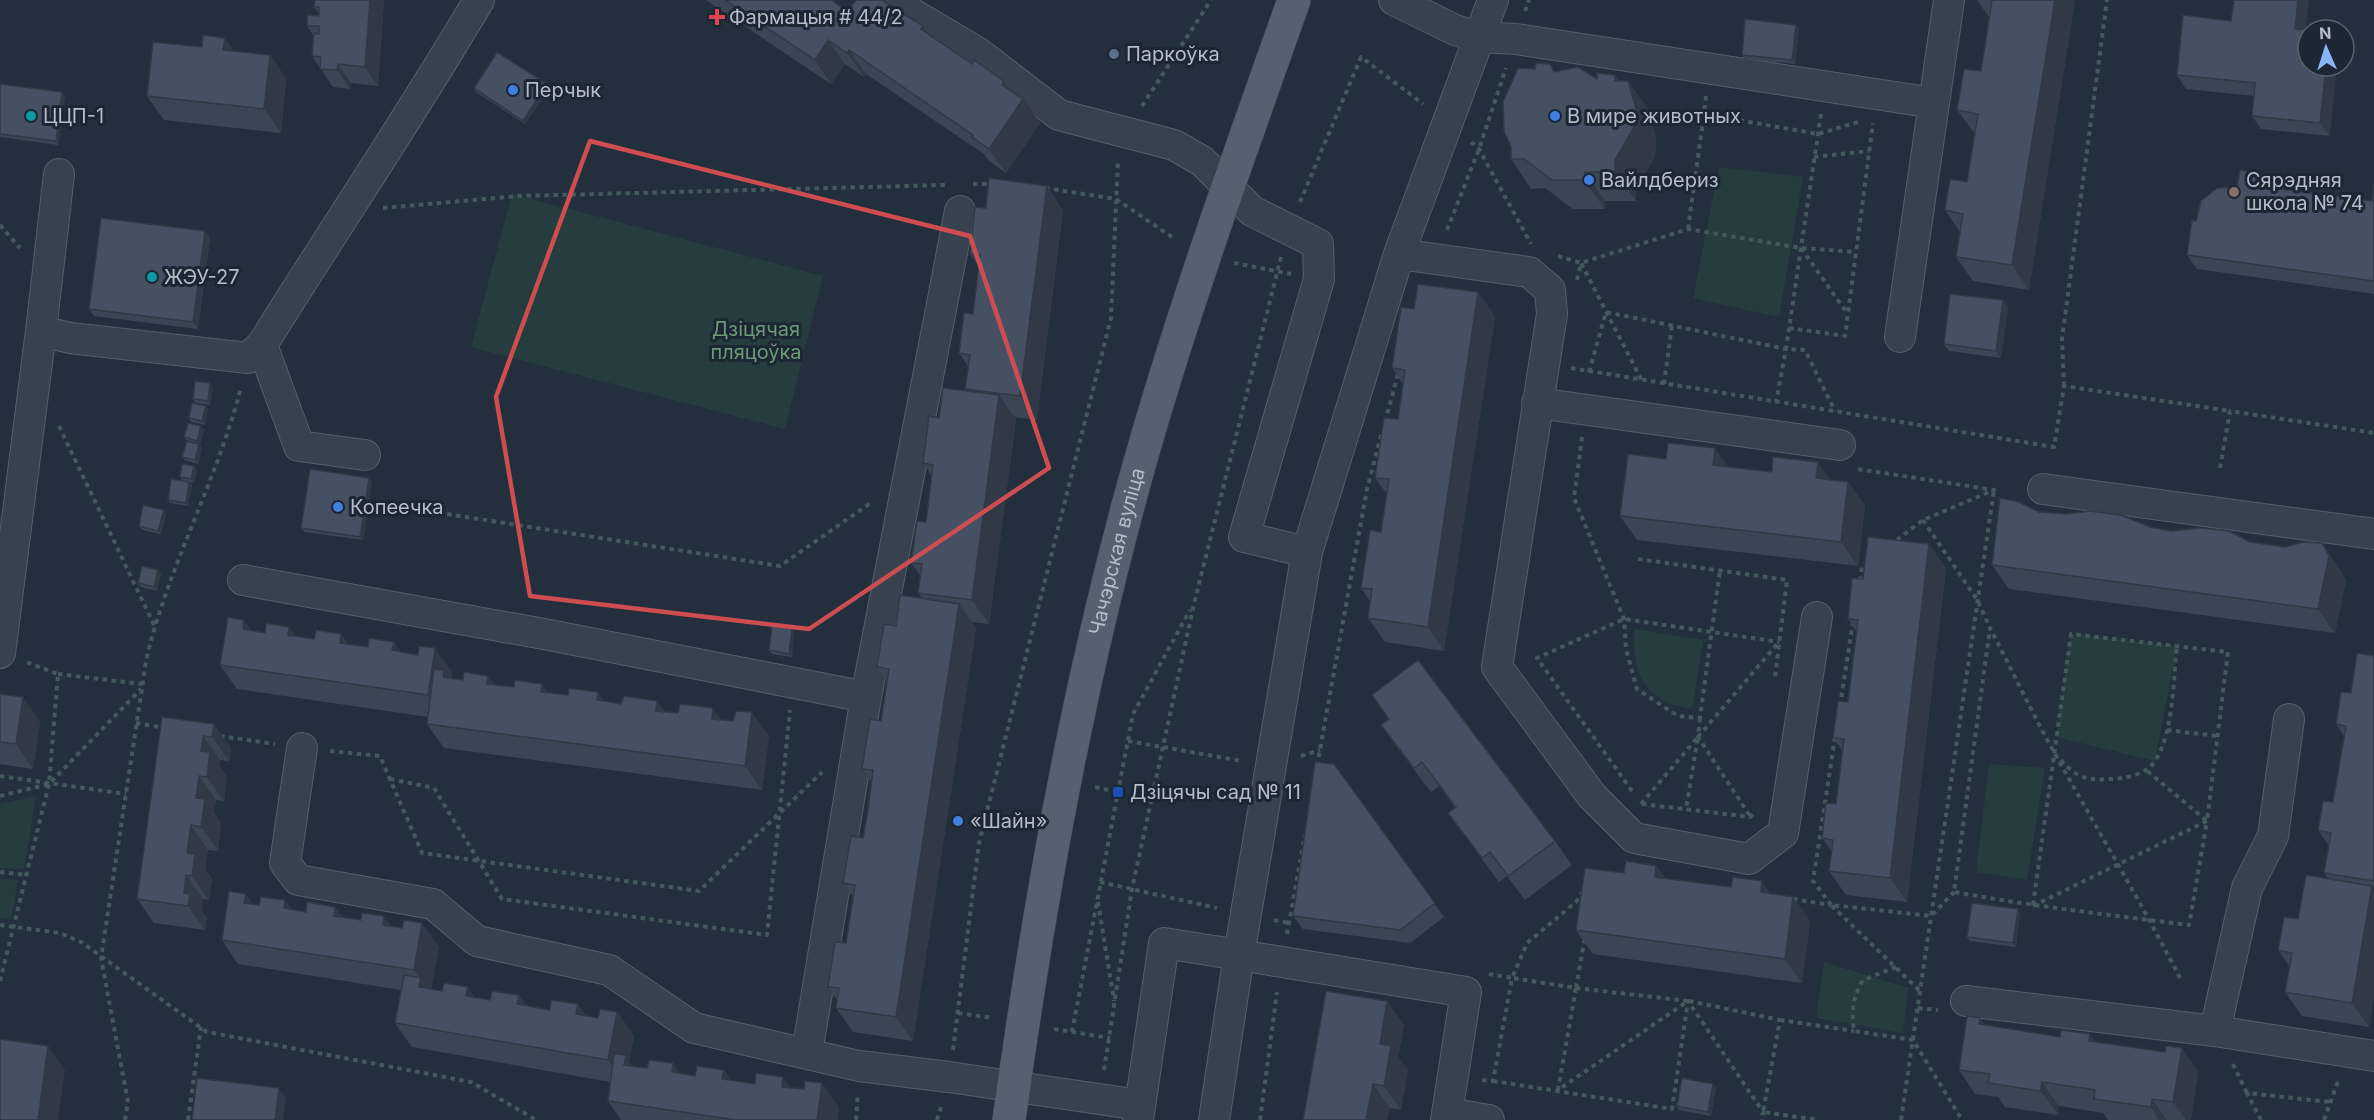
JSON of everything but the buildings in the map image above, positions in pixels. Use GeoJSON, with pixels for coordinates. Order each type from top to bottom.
{"type":"FeatureCollection","features":[{"type":"Feature","properties":{"kind":"main road","name":"Чачэрская вуліца"},"geometry":{"type":"LineString","coordinates":[[1010,1120],[1065,780],[1101,615],[1160,392],[1228,187],[1294,0]]}},
{"type":"Feature","properties":{"kind":"lane"},"geometry":{"type":"LineString","coordinates":[[255,351],[430,81],[479,0]]}},
{"type":"Feature","properties":{"kind":"lane"},"geometry":{"type":"LineString","coordinates":[[889,0],[977,52],[1059,115],[1174,145],[1202,161],[1252,211],[1318,244],[1319,279],[1244,537],[1307,552]]}},
{"type":"Feature","properties":{"kind":"lane"},"geometry":{"type":"LineString","coordinates":[[1395,0],[1455,30],[1479,36],[1516,39],[1934,103]]}},
{"type":"Feature","properties":{"kind":"lane"},"geometry":{"type":"LineString","coordinates":[[1214,1120],[1239,955],[1307,552],[1399,254],[1494,0]]}},
{"type":"Feature","properties":{"kind":"lane"},"geometry":{"type":"LineString","coordinates":[[1900,338],[1949,0]]}},
{"type":"Feature","properties":{"kind":"lane"},"geometry":{"type":"LineString","coordinates":[[0,653],[59,174]]}},
{"type":"Feature","properties":{"kind":"lane"},"geometry":{"type":"LineString","coordinates":[[807,1053],[866,697],[909,477],[960,193]]}},
{"type":"Feature","properties":{"kind":"lane"},"geometry":{"type":"LineString","coordinates":[[1399,254],[1529,272],[1550,290],[1552,315],[1497,667],[1592,796],[1634,838],[1749,859],[1783,833],[1817,617]]}},
{"type":"Feature","properties":{"kind":"lane"},"geometry":{"type":"LineString","coordinates":[[41,331],[70,338],[255,351]]}},
{"type":"Feature","properties":{"kind":"lane"},"geometry":{"type":"LineString","coordinates":[[255,351],[299,446],[364,455]]}},
{"type":"Feature","properties":{"kind":"lane"},"geometry":{"type":"LineString","coordinates":[[1537,403],[1847,457]]}},
{"type":"Feature","properties":{"kind":"lane"},"geometry":{"type":"LineString","coordinates":[[2043,489],[2374,534]]}},
{"type":"Feature","properties":{"kind":"lane"},"geometry":{"type":"LineString","coordinates":[[243,580],[544,634],[866,697]]}},
{"type":"Feature","properties":{"kind":"lane"},"geometry":{"type":"LineString","coordinates":[[2215,1030],[2247,888],[2273,836],[2289,719]]}},
{"type":"Feature","properties":{"kind":"lane"},"geometry":{"type":"LineString","coordinates":[[302,748],[285,863],[298,880],[433,904],[477,941],[609,970],[694,1028],[859,1066],[949,1077],[1139,1113],[1164,943],[1466,992],[1446,1117],[1489,1120]]}},
{"type":"Feature","properties":{"kind":"lane"},"geometry":{"type":"LineString","coordinates":[[1966,1001],[2215,1030],[2374,1056]]}},
{"type":"Feature","properties":{"kind":"path"},"geometry":{"type":"LineString","coordinates":[[953,1053],[979,843],[1111,318],[1118,144],[1211,0]]}},
{"type":"Feature","properties":{"kind":"path"},"geometry":{"type":"LineString","coordinates":[[1568,368],[2054,447],[2064,386],[2062,339],[2108,0]]}},
{"type":"Feature","properties":{"kind":"path"},"geometry":{"type":"LineString","coordinates":[[1432,259],[1444,237],[1479,148],[1508,63]]}},
{"type":"Feature","properties":{"kind":"path"},"geometry":{"type":"LineString","coordinates":[[1688,229],[1707,89]]}},
{"type":"Feature","properties":{"kind":"path"},"geometry":{"type":"LineString","coordinates":[[1776,402],[1786,349],[1821,110],[1832,111]]}},
{"type":"Feature","properties":{"kind":"path"},"geometry":{"type":"LineString","coordinates":[[1704,114],[1818,134],[1873,118],[1845,336],[1789,328]]}},
{"type":"Feature","properties":{"kind":"path"},"geometry":{"type":"LineString","coordinates":[[1479,148],[1534,249],[1523,248]]}},
{"type":"Feature","properties":{"kind":"path"},"geometry":{"type":"LineString","coordinates":[[1814,157],[1869,151]]}},
{"type":"Feature","properties":{"kind":"path"},"geometry":{"type":"LineString","coordinates":[[345,211],[519,196],[960,193],[1000,184]]}},
{"type":"Feature","properties":{"kind":"path"},"geometry":{"type":"LineString","coordinates":[[1035,187],[1116,199],[1172,237]]}},
{"type":"Feature","properties":{"kind":"path"},"geometry":{"type":"LineString","coordinates":[[1553,255],[1581,262],[1688,229],[1801,248],[1856,252]]}},
{"type":"Feature","properties":{"kind":"path"},"geometry":{"type":"LineString","coordinates":[[1801,248],[1848,314]]}},
{"type":"Feature","properties":{"kind":"path"},"geometry":{"type":"LineString","coordinates":[[1576,285],[1581,262]]}},
{"type":"Feature","properties":{"kind":"path"},"geometry":{"type":"LineString","coordinates":[[1581,262],[1642,381]]}},
{"type":"Feature","properties":{"kind":"path"},"geometry":{"type":"LineString","coordinates":[[1606,312],[1786,349],[1804,350],[1836,412]]}},
{"type":"Feature","properties":{"kind":"path"},"geometry":{"type":"LineString","coordinates":[[1589,372],[1606,312]]}},
{"type":"Feature","properties":{"kind":"path"},"geometry":{"type":"LineString","coordinates":[[1664,384],[1672,325]]}},
{"type":"Feature","properties":{"kind":"path"},"geometry":{"type":"LineString","coordinates":[[125,1120],[128,1102],[101,958],[142,686],[170,583],[229,433],[255,351]]}},
{"type":"Feature","properties":{"kind":"path"},"geometry":{"type":"LineString","coordinates":[[1316,773],[1367,489],[1400,366]]}},
{"type":"Feature","properties":{"kind":"path"},"geometry":{"type":"LineString","coordinates":[[2064,386],[2374,433]]}},
{"type":"Feature","properties":{"kind":"path"},"geometry":{"type":"LineString","coordinates":[[2220,468],[2230,411]]}},
{"type":"Feature","properties":{"kind":"path"},"geometry":{"type":"LineString","coordinates":[[55,417],[156,628]]}},
{"type":"Feature","properties":{"kind":"path"},"geometry":{"type":"LineString","coordinates":[[1583,428],[1574,498],[1624,619],[1626,649],[1637,689],[1678,716],[1700,718]]}},
{"type":"Feature","properties":{"kind":"path"},"geometry":{"type":"LineString","coordinates":[[1847,457],[1994,490]]}},
{"type":"Feature","properties":{"kind":"path"},"geometry":{"type":"LineString","coordinates":[[376,503],[780,566],[909,477]]}},
{"type":"Feature","properties":{"kind":"path"},"geometry":{"type":"LineString","coordinates":[[1888,546],[1923,520],[1994,490]]}},
{"type":"Feature","properties":{"kind":"path"},"geometry":{"type":"LineString","coordinates":[[1901,1120],[1994,490]]}},
{"type":"Feature","properties":{"kind":"path"},"geometry":{"type":"LineString","coordinates":[[1923,520],[1978,601],[2054,753],[2120,865],[2180,978]]}},
{"type":"Feature","properties":{"kind":"path"},"geometry":{"type":"LineString","coordinates":[[1638,559],[1787,580],[1774,686]]}},
{"type":"Feature","properties":{"kind":"path"},"geometry":{"type":"LineString","coordinates":[[1858,589],[1862,566],[1871,559]]}},
{"type":"Feature","properties":{"kind":"path"},"geometry":{"type":"LineString","coordinates":[[1686,809],[1720,570]]}},
{"type":"Feature","properties":{"kind":"path"},"geometry":{"type":"LineString","coordinates":[[1072,1032],[1133,714],[1194,604]]}},
{"type":"Feature","properties":{"kind":"path"},"geometry":{"type":"LineString","coordinates":[[1838,718],[1855,613]]}},
{"type":"Feature","properties":{"kind":"path"},"geometry":{"type":"LineString","coordinates":[[1750,817],[1641,804],[1537,658],[1624,619],[1779,642]]}},
{"type":"Feature","properties":{"kind":"path"},"geometry":{"type":"LineString","coordinates":[[1931,916],[1954,892],[1990,628]]}},
{"type":"Feature","properties":{"kind":"path"},"geometry":{"type":"LineString","coordinates":[[1954,892],[2033,906],[2189,925],[2207,821],[2228,652],[2071,634],[2033,906]]}},
{"type":"Feature","properties":{"kind":"path"},"geometry":{"type":"LineString","coordinates":[[1641,804],[1779,642]]}},
{"type":"Feature","properties":{"kind":"path"},"geometry":{"type":"LineString","coordinates":[[2054,753],[2075,775],[2099,780],[2116,779],[2146,770],[2163,748],[2177,646]]}},
{"type":"Feature","properties":{"kind":"path"},"geometry":{"type":"LineString","coordinates":[[0,653],[58,674],[142,686]]}},
{"type":"Feature","properties":{"kind":"path"},"geometry":{"type":"LineString","coordinates":[[0,981],[49,784],[58,674]]}},
{"type":"Feature","properties":{"kind":"path"},"geometry":{"type":"LineString","coordinates":[[390,779],[434,788],[502,899],[767,935],[793,683]]}},
{"type":"Feature","properties":{"kind":"path"},"geometry":{"type":"LineString","coordinates":[[0,796],[49,784],[142,686]]}},
{"type":"Feature","properties":{"kind":"path"},"geometry":{"type":"LineString","coordinates":[[136,723],[172,729]]}},
{"type":"Feature","properties":{"kind":"path"},"geometry":{"type":"LineString","coordinates":[[1836,729],[1813,881],[1831,905],[1920,990]]}},
{"type":"Feature","properties":{"kind":"path"},"geometry":{"type":"LineString","coordinates":[[2167,730],[2217,736]]}},
{"type":"Feature","properties":{"kind":"path"},"geometry":{"type":"LineString","coordinates":[[219,736],[380,756],[422,853],[699,891],[860,735]]}},
{"type":"Feature","properties":{"kind":"path"},"geometry":{"type":"LineString","coordinates":[[1698,737],[1750,817]]}},
{"type":"Feature","properties":{"kind":"path"},"geometry":{"type":"LineString","coordinates":[[1128,741],[1271,767],[1320,750]]}},
{"type":"Feature","properties":{"kind":"path"},"geometry":{"type":"LineString","coordinates":[[2146,770],[2207,821]]}},
{"type":"Feature","properties":{"kind":"path"},"geometry":{"type":"LineString","coordinates":[[0,776],[126,794]]}},
{"type":"Feature","properties":{"kind":"path"},"geometry":{"type":"LineString","coordinates":[[1750,817],[1758,809]]}},
{"type":"Feature","properties":{"kind":"path"},"geometry":{"type":"LineString","coordinates":[[2033,906],[2207,821]]}},
{"type":"Feature","properties":{"kind":"path"},"geometry":{"type":"LineString","coordinates":[[1260,1120],[1282,961],[1306,831]]}},
{"type":"Feature","properties":{"kind":"path"},"geometry":{"type":"LineString","coordinates":[[0,872],[27,875]]}},
{"type":"Feature","properties":{"kind":"path"},"geometry":{"type":"LineString","coordinates":[[1100,882],[1289,923]]}},
{"type":"Feature","properties":{"kind":"path"},"geometry":{"type":"LineString","coordinates":[[1587,886],[1576,902],[1527,943],[1512,978],[1688,1001],[1780,1020],[1913,1040],[1962,1120]]}},
{"type":"Feature","properties":{"kind":"path"},"geometry":{"type":"LineString","coordinates":[[1097,898],[1115,1007]]}},
{"type":"Feature","properties":{"kind":"path"},"geometry":{"type":"LineString","coordinates":[[1784,898],[1931,916]]}},
{"type":"Feature","properties":{"kind":"path"},"geometry":{"type":"LineString","coordinates":[[0,925],[60,933],[81,942],[207,1032],[471,1082],[536,1120]]}},
{"type":"Feature","properties":{"kind":"path"},"geometry":{"type":"LineString","coordinates":[[1558,1090],[1586,934]]}},
{"type":"Feature","properties":{"kind":"path"},"geometry":{"type":"LineString","coordinates":[[1854,1030],[1851,1012],[1854,996],[1863,980],[1896,967]]}},
{"type":"Feature","properties":{"kind":"path"},"geometry":{"type":"LineString","coordinates":[[1558,1090],[1688,1001]]}},
{"type":"Feature","properties":{"kind":"path"},"geometry":{"type":"LineString","coordinates":[[1493,1082],[1672,1109],[1688,1001]]}},
{"type":"Feature","properties":{"kind":"path"},"geometry":{"type":"LineString","coordinates":[[1688,1001],[1763,1112],[1818,1120]]}},
{"type":"Feature","properties":{"kind":"path"},"geometry":{"type":"LineString","coordinates":[[958,1012],[993,1018]]}},
{"type":"Feature","properties":{"kind":"path"},"geometry":{"type":"LineString","coordinates":[[1762,1120],[1780,1020]]}},
{"type":"Feature","properties":{"kind":"path"},"geometry":{"type":"LineString","coordinates":[[188,1120],[201,1028]]}},
{"type":"Feature","properties":{"kind":"path"},"geometry":{"type":"LineString","coordinates":[[1053,1029],[1110,1038]]}},
{"type":"Feature","properties":{"kind":"path"},"geometry":{"type":"LineString","coordinates":[[2261,1120],[2247,1093],[2330,1102]]}},
{"type":"Feature","properties":{"kind":"highlighted area"},"geometry":{"type":"Polygon","coordinates":[[[590,141],[970,236],[1049,468],[809,629],[530,596],[496,397],[590,141]]]}},
{"type":"Feature","properties":{"kind":"green space"},"geometry":{"type":"Polygon","coordinates":[[[1719,167],[1803,177],[1779,317],[1693,298],[1719,167]]]}},
{"type":"Feature","properties":{"kind":"green space","name":"Дзіцячая пляцоўка"},"geometry":{"type":"Polygon","coordinates":[[[512,194],[823,276],[785,429],[471,347],[512,194]]]}},
{"type":"Feature","properties":{"kind":"green space"},"geometry":{"type":"Polygon","coordinates":[[[1635,629],[1703,640],[1692,709],[1663,700],[1644,683],[1636,660],[1635,629]]]}},
{"type":"Feature","properties":{"kind":"green space"},"geometry":{"type":"Polygon","coordinates":[[[2071,634],[2177,646],[2155,761],[2056,737],[2071,634]]]}},
{"type":"Feature","properties":{"kind":"green space"},"geometry":{"type":"Polygon","coordinates":[[[1989,764],[2045,768],[2027,880],[1976,872],[1989,764]]]}},
{"type":"Feature","properties":{"kind":"green space"},"geometry":{"type":"Polygon","coordinates":[[[36,796],[24,869],[0,868],[0,804],[36,796]]]}},
{"type":"Feature","properties":{"kind":"green space"},"geometry":{"type":"Polygon","coordinates":[[[0,879],[18,880],[11,920],[0,918],[0,879]]]}},
{"type":"Feature","properties":{"kind":"green space"},"geometry":{"type":"Polygon","coordinates":[[[1824,962],[1908,988],[1903,1033],[1816,1018],[1824,962]]]}},
{"type":"Feature","properties":{"kind":"place","name":"Фармацыя # 44/2"},"geometry":{"type":"Point","coordinates":[717,17]}},
{"type":"Feature","properties":{"kind":"place","name":"Паркоўка"},"geometry":{"type":"Point","coordinates":[1114,54]}},
{"type":"Feature","properties":{"kind":"place","name":"Перчык"},"geometry":{"type":"Point","coordinates":[513,90]}},
{"type":"Feature","properties":{"kind":"place","name":"ЦЦП-1"},"geometry":{"type":"Point","coordinates":[31,116]}},
{"type":"Feature","properties":{"kind":"place","name":"В мире животных"},"geometry":{"type":"Point","coordinates":[1555,116]}},
{"type":"Feature","properties":{"kind":"place","name":"Вайлдбериз"},"geometry":{"type":"Point","coordinates":[1589,180]}},
{"type":"Feature","properties":{"kind":"place","name":"Сярэдняя школа № 74"},"geometry":{"type":"Point","coordinates":[2234,192]}},
{"type":"Feature","properties":{"kind":"place","name":"ЖЭУ-27"},"geometry":{"type":"Point","coordinates":[152,277]}},
{"type":"Feature","properties":{"kind":"place","name":"Копеечка"},"geometry":{"type":"Point","coordinates":[338,507]}},
{"type":"Feature","properties":{"kind":"place","name":"Дзіцячы сад № 11"},"geometry":{"type":"Point","coordinates":[1118,792]}},
{"type":"Feature","properties":{"kind":"place","name":"«Шайн»"},"geometry":{"type":"Point","coordinates":[958,821]}}]}
